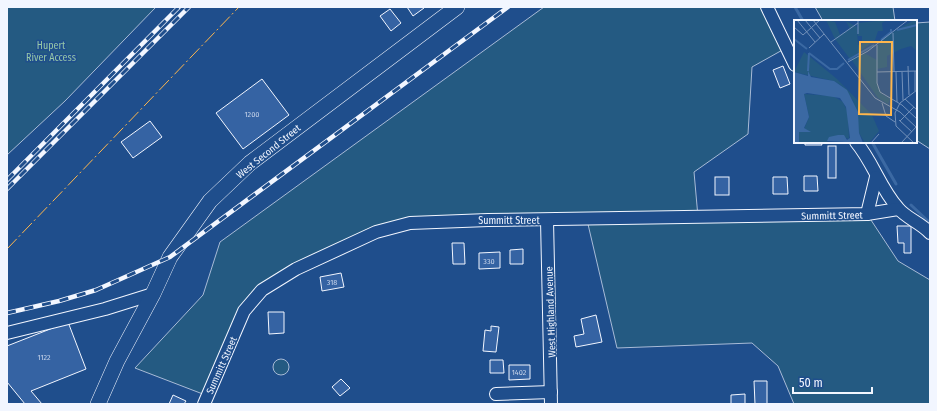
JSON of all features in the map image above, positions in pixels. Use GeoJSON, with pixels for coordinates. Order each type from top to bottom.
{"type":"FeatureCollection","features":[{"type":"Feature","properties":{"kind":"main road","name":"West Second Street"},"geometry":{"type":"LineString","coordinates":[[97,402],[116,361],[153,294],[170,257],[210,201],[250,163],[457,7]]}},
{"type":"Feature","properties":{"kind":"street"},"geometry":{"type":"LineString","coordinates":[[767,7],[794,63]]}},
{"type":"Feature","properties":{"kind":"street"},"geometry":{"type":"LineString","coordinates":[[857,143],[864,152],[876,177],[898,209],[930,232]]}},
{"type":"Feature","properties":{"kind":"street"},"geometry":{"type":"LineString","coordinates":[[867,214],[876,177]]}},
{"type":"Feature","properties":{"kind":"street","name":"Summitt Street"},"geometry":{"type":"LineString","coordinates":[[204,404],[244,312],[262,290],[296,269],[376,232],[410,223],[488,220],[867,214],[898,209]]}},
{"type":"Feature","properties":{"kind":"street","name":"West Highland Avenue"},"geometry":{"type":"LineString","coordinates":[[547,220],[551,398]]}},
{"type":"Feature","properties":{"kind":"street"},"geometry":{"type":"LineString","coordinates":[[7,332],[105,309],[153,294]]}},
{"type":"Feature","properties":{"kind":"street"},"geometry":{"type":"LineString","coordinates":[[496,394],[551,398]]}},
{"type":"Feature","properties":{"kind":"green space","name":"Hupert River Access"},"geometry":{"type":"Polygon","coordinates":[[[7,7],[156,7],[65,101],[7,155],[7,7]]]}},
{"type":"Feature","properties":{"kind":"green space"},"geometry":{"type":"Polygon","coordinates":[[[544,7],[767,7],[786,48],[752,67],[748,134],[694,172],[698,217],[867,214],[898,261],[930,280],[930,404],[794,404],[778,366],[752,343],[617,348],[587,220],[410,223],[296,269],[244,311],[208,396],[135,368],[203,295],[220,242],[544,7]]]}},
{"type":"Feature","properties":{"kind":"green space"},"geometry":{"type":"Polygon","coordinates":[[[815,7],[893,7],[895,20],[822,20],[815,7]]]}},
{"type":"Feature","properties":{"kind":"green space"},"geometry":{"type":"Polygon","coordinates":[[[930,22],[930,149],[917,141],[917,23],[930,22]]]}},
{"type":"Feature","properties":{"kind":"green space"},"geometry":{"type":"Polygon","coordinates":[[[281,359],[288,364],[289,367],[284,374],[281,375],[274,370],[273,367],[278,360],[281,359]]]}},
{"type":"Feature","properties":{"kind":"building"},"geometry":{"type":"Polygon","coordinates":[[[407,7],[423,7],[424,8],[413,16],[407,7]]]}},
{"type":"Feature","properties":{"kind":"building"},"geometry":{"type":"Polygon","coordinates":[[[390,9],[401,23],[391,31],[380,16],[390,9]]]}},
{"type":"Feature","properties":{"kind":"building"},"geometry":{"type":"Polygon","coordinates":[[[783,66],[790,84],[780,88],[773,70],[783,66]]]}},
{"type":"Feature","properties":{"kind":"building"},"geometry":{"type":"Polygon","coordinates":[[[262,79],[289,115],[243,149],[216,113],[262,79]]]}},
{"type":"Feature","properties":{"kind":"building"},"geometry":{"type":"Polygon","coordinates":[[[150,121],[162,137],[133,158],[121,142],[150,121]]]}},
{"type":"Feature","properties":{"kind":"building"},"geometry":{"type":"Polygon","coordinates":[[[805,143],[821,143],[822,145],[805,145],[805,143]]]}},
{"type":"Feature","properties":{"kind":"building"},"geometry":{"type":"Polygon","coordinates":[[[828,146],[836,146],[836,178],[828,178],[828,146]]]}},
{"type":"Feature","properties":{"kind":"building"},"geometry":{"type":"Polygon","coordinates":[[[804,176],[817,176],[818,191],[804,191],[804,176]]]}},
{"type":"Feature","properties":{"kind":"building"},"geometry":{"type":"Polygon","coordinates":[[[715,177],[729,177],[729,195],[715,195],[715,177]]]}},
{"type":"Feature","properties":{"kind":"building"},"geometry":{"type":"Polygon","coordinates":[[[773,177],[787,177],[788,194],[773,194],[773,177]]]}},
{"type":"Feature","properties":{"kind":"building"},"geometry":{"type":"Polygon","coordinates":[[[897,226],[911,226],[911,253],[904,253],[904,243],[898,243],[897,226]]]}},
{"type":"Feature","properties":{"kind":"building"},"geometry":{"type":"Polygon","coordinates":[[[452,243],[464,243],[465,264],[453,264],[452,243]]]}},
{"type":"Feature","properties":{"kind":"building"},"geometry":{"type":"Polygon","coordinates":[[[523,249],[523,264],[510,264],[510,250],[523,249]]]}},
{"type":"Feature","properties":{"kind":"building"},"geometry":{"type":"Polygon","coordinates":[[[500,252],[500,268],[479,269],[479,253],[500,252]]]}},
{"type":"Feature","properties":{"kind":"building"},"geometry":{"type":"Polygon","coordinates":[[[341,273],[344,287],[322,291],[320,277],[341,273]]]}},
{"type":"Feature","properties":{"kind":"building"},"geometry":{"type":"Polygon","coordinates":[[[268,312],[284,312],[284,333],[269,334],[268,312]]]}},
{"type":"Feature","properties":{"kind":"building"},"geometry":{"type":"Polygon","coordinates":[[[596,315],[602,342],[576,347],[574,336],[584,334],[581,319],[596,315]]]}},
{"type":"Feature","properties":{"kind":"building"},"geometry":{"type":"Polygon","coordinates":[[[68,322],[86,369],[31,391],[42,404],[25,404],[7,382],[7,346],[68,322]]]}},
{"type":"Feature","properties":{"kind":"building"},"geometry":{"type":"Polygon","coordinates":[[[491,326],[499,327],[496,352],[483,351],[485,330],[491,331],[491,326]]]}},
{"type":"Feature","properties":{"kind":"building"},"geometry":{"type":"Polygon","coordinates":[[[490,360],[503,360],[504,373],[490,373],[490,360]]]}},
{"type":"Feature","properties":{"kind":"building"},"geometry":{"type":"Polygon","coordinates":[[[509,365],[530,365],[530,379],[509,380],[509,365]]]}},
{"type":"Feature","properties":{"kind":"building"},"geometry":{"type":"Polygon","coordinates":[[[341,379],[350,388],[340,396],[332,387],[341,379]]]}},
{"type":"Feature","properties":{"kind":"building"},"geometry":{"type":"Polygon","coordinates":[[[754,381],[767,381],[767,404],[755,404],[754,381]]]}},
{"type":"Feature","properties":{"kind":"building"},"geometry":{"type":"Polygon","coordinates":[[[745,394],[745,404],[731,404],[731,395],[745,394]]]}},
{"type":"Feature","properties":{"kind":"building"},"geometry":{"type":"Polygon","coordinates":[[[173,395],[186,401],[184,404],[169,404],[173,395]]]}},
{"type":"Feature","properties":{"kind":"waterway"},"geometry":{"type":"LineString","coordinates":[[795,7],[802,20]]}},
{"type":"Feature","properties":{"kind":"waterway"},"geometry":{"type":"LineString","coordinates":[[873,143],[896,184]]}},
{"type":"Feature","properties":{"kind":"waterway"},"geometry":{"type":"LineString","coordinates":[[911,205],[930,223]]}},
{"type":"Feature","properties":{"kind":"railway"},"geometry":{"type":"LineString","coordinates":[[7,180],[179,7]]}},
{"type":"Feature","properties":{"kind":"railway"},"geometry":{"type":"LineString","coordinates":[[7,189],[189,7]]}},
{"type":"Feature","properties":{"kind":"railway"},"geometry":{"type":"LineString","coordinates":[[7,313],[59,301],[96,290],[170,257],[508,7]]}},
{"type":"Feature","properties":{"kind":"power"},"geometry":{"type":"LineString","coordinates":[[7,249],[239,7]]}}]}
